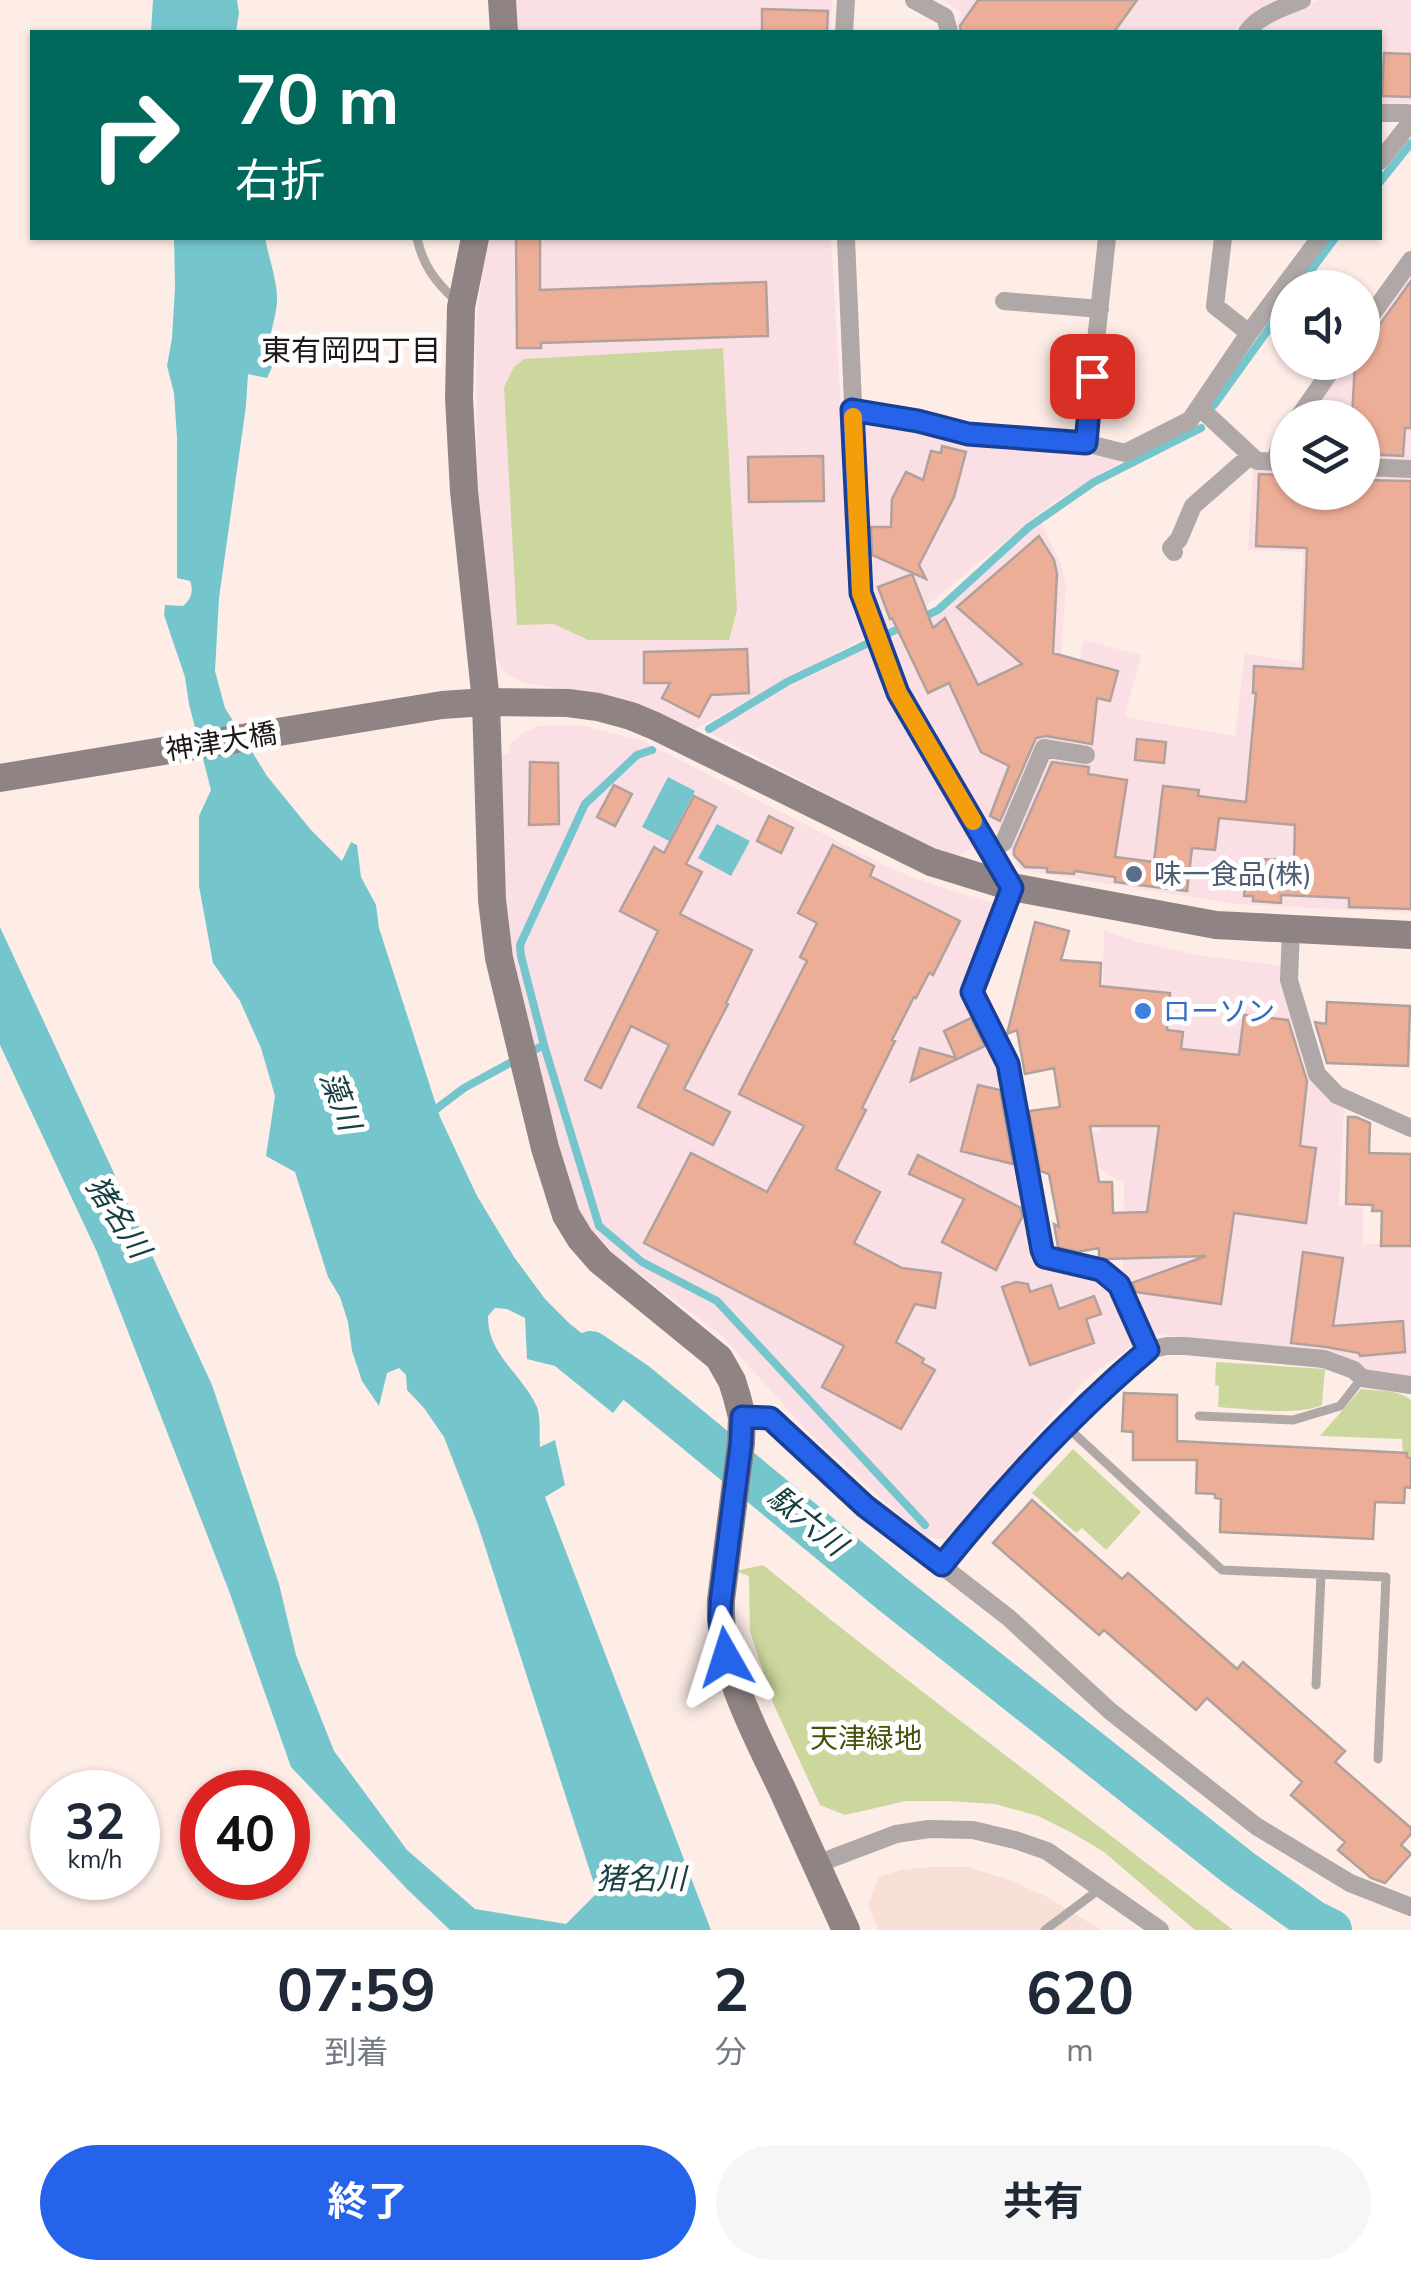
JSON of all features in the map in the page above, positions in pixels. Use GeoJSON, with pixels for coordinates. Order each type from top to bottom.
{"type":"FeatureCollection","features":[{"type":"Feature","properties":{"kind":"street"},"geometry":{"type":"LineString","coordinates":[[502,0],[504,30]]}},
{"type":"Feature","properties":{"kind":"street"},"geometry":{"type":"LineString","coordinates":[[844,30],[846,0]]}},
{"type":"Feature","properties":{"kind":"street"},"geometry":{"type":"LineString","coordinates":[[914,0],[946,18],[949,30]]}},
{"type":"Feature","properties":{"kind":"street"},"geometry":{"type":"LineString","coordinates":[[1248,30],[1276,10],[1302,0]]}},
{"type":"Feature","properties":{"kind":"street"},"geometry":{"type":"LineString","coordinates":[[1382,113],[1407,113],[1410,124],[1382,159]]}},
{"type":"Feature","properties":{"kind":"street"},"geometry":{"type":"LineString","coordinates":[[475,240],[461,307],[459,398],[464,491],[486,702],[492,900],[500,958],[545,1148],[566,1215],[600,1261],[719,1358],[732,1381],[741,1430],[720,1620],[726,1657],[846,1930]]}},
{"type":"Feature","properties":{"kind":"street"},"geometry":{"type":"LineString","coordinates":[[846,240],[861,593],[898,693],[1012,888],[972,992],[1008,1064],[1042,1250],[1045,1257],[1101,1270],[1119,1285],[1148,1350]]}},
{"type":"Feature","properties":{"kind":"street"},"geometry":{"type":"LineString","coordinates":[[1086,443],[1107,240]]}},
{"type":"Feature","properties":{"kind":"street"},"geometry":{"type":"LineString","coordinates":[[1223,240],[1215,306],[1249,333]]}},
{"type":"Feature","properties":{"kind":"street"},"geometry":{"type":"LineString","coordinates":[[852,410],[968,434],[1086,443],[1125,453],[1190,420],[1319,240]]}},
{"type":"Feature","properties":{"kind":"street"},"geometry":{"type":"LineString","coordinates":[[1380,303],[1411,260]]}},
{"type":"Feature","properties":{"kind":"street"},"geometry":{"type":"LineString","coordinates":[[1004,301],[1100,310]]}},
{"type":"Feature","properties":{"kind":"street"},"geometry":{"type":"LineString","coordinates":[[1199,407],[1250,456],[1257,461],[1270,461]]}},
{"type":"Feature","properties":{"kind":"street"},"geometry":{"type":"LineString","coordinates":[[1174,552],[1171,548],[1194,506],[1250,456]]}},
{"type":"Feature","properties":{"kind":"street"},"geometry":{"type":"LineString","coordinates":[[1380,468],[1411,469]]}},
{"type":"Feature","properties":{"kind":"street","name":"神津大橋"},"geometry":{"type":"LineString","coordinates":[[0,778],[442,705],[568,703],[598,707],[655,726],[931,862],[1012,888],[1216,925],[1411,934]]}},
{"type":"Feature","properties":{"kind":"street"},"geometry":{"type":"LineString","coordinates":[[991,851],[1004,842],[1044,748],[1086,755]]}},
{"type":"Feature","properties":{"kind":"street"},"geometry":{"type":"LineString","coordinates":[[1291,930],[1289,980],[1317,1074],[1336,1095],[1411,1128]]}},
{"type":"Feature","properties":{"kind":"street"},"geometry":{"type":"LineString","coordinates":[[942,1565],[1066,1426],[1148,1350],[1185,1346],[1324,1359],[1338,1362],[1362,1378],[1411,1385]]}},
{"type":"Feature","properties":{"kind":"street"},"geometry":{"type":"LineString","coordinates":[[741,1430],[770,1418],[865,1506],[1010,1618],[1110,1711],[1256,1826],[1350,1882],[1411,1908]]}},
{"type":"Feature","properties":{"kind":"street"},"geometry":{"type":"LineString","coordinates":[[817,1864],[896,1834],[929,1829],[973,1830],[1047,1851],[1160,1930]]}},
{"type":"Feature","properties":{"kind":"lane"},"geometry":{"type":"LineString","coordinates":[[417,240],[422,260],[461,307]]}},
{"type":"Feature","properties":{"kind":"lane"},"geometry":{"type":"LineString","coordinates":[[1199,1416],[1293,1420],[1340,1406],[1362,1378]]}},
{"type":"Feature","properties":{"kind":"lane"},"geometry":{"type":"LineString","coordinates":[[1066,1426],[1222,1570],[1386,1577],[1378,1759]]}},
{"type":"Feature","properties":{"kind":"lane"},"geometry":{"type":"LineString","coordinates":[[1316,1684],[1322,1575]]}},
{"type":"Feature","properties":{"kind":"lane"},"geometry":{"type":"LineString","coordinates":[[1045,1930],[1101,1888]]}},
{"type":"Feature","properties":{"kind":"shaded area"},"geometry":{"type":"Polygon","coordinates":[[[512,0],[832,0],[831,30],[511,30],[512,0]]]}},
{"type":"Feature","properties":{"kind":"shaded area"},"geometry":{"type":"Polygon","coordinates":[[[944,0],[1281,0],[1236,30],[954,30],[962,13],[944,0]]]}},
{"type":"Feature","properties":{"kind":"shaded area"},"geometry":{"type":"Polygon","coordinates":[[[1320,0],[1411,0],[1411,103],[1382,104],[1382,30],[1259,30],[1264,23],[1320,0]]]}},
{"type":"Feature","properties":{"kind":"shaded area"},"geometry":{"type":"Polygon","coordinates":[[[488,240],[831,240],[853,612],[867,636],[695,729],[615,700],[523,682],[506,674],[494,656],[477,494],[477,312],[488,240]]]}},
{"type":"Feature","properties":{"kind":"shaded area"},"geometry":{"type":"Polygon","coordinates":[[[1411,268],[1411,462],[1380,461],[1380,400],[1318,400],[1332,380],[1380,380],[1380,313],[1411,268]]]}},
{"type":"Feature","properties":{"kind":"shaded area"},"geometry":{"type":"Polygon","coordinates":[[[870,416],[966,443],[1075,446],[1123,460],[1051,504],[911,618],[887,628],[873,588],[868,549],[864,454],[865,425],[870,416]]]}},
{"type":"Feature","properties":{"kind":"shaded area"},"geometry":{"type":"Polygon","coordinates":[[[1253,470],[1270,470],[1270,510],[1380,510],[1380,474],[1411,475],[1411,913],[1235,904],[1022,870],[969,793],[903,679],[887,639],[941,612],[1041,522],[1061,564],[1066,585],[1059,681],[1076,682],[1083,640],[1141,655],[1125,717],[1235,736],[1245,654],[1299,662],[1303,552],[1248,550],[1253,470]]]}},
{"type":"Feature","properties":{"kind":"shaded area"},"geometry":{"type":"Polygon","coordinates":[[[872,645],[975,839],[975,846],[957,857],[710,733],[779,692],[872,645]]]}},
{"type":"Feature","properties":{"kind":"shaded area"},"geometry":{"type":"Polygon","coordinates":[[[581,725],[641,740],[882,864],[996,904],[964,995],[999,1057],[1031,1258],[1094,1275],[1110,1290],[1134,1344],[1084,1381],[945,1539],[923,1537],[805,1429],[722,1336],[599,1243],[578,1214],[546,1109],[508,928],[501,753],[509,754],[509,745],[538,726],[581,725]]]}},
{"type":"Feature","properties":{"kind":"shaded area"},"geometry":{"type":"Polygon","coordinates":[[[1104,930],[1198,955],[1283,966],[1303,1063],[1312,1081],[1344,1107],[1339,1206],[1363,1208],[1363,1244],[1411,1244],[1411,1379],[1376,1378],[1284,1346],[1149,1334],[1122,1281],[1124,1184],[1097,1167],[1092,1132],[1100,1129],[1104,930]]]}},
{"type":"Feature","properties":{"kind":"shaded area"},"geometry":{"type":"Polygon","coordinates":[[[930,1867],[967,1867],[1007,1879],[1046,1896],[1101,1930],[878,1930],[868,1906],[878,1877],[930,1867]]]}},
{"type":"Feature","properties":{"kind":"green space"},"geometry":{"type":"Polygon","coordinates":[[[723,348],[737,610],[729,640],[588,640],[554,624],[517,625],[504,387],[514,367],[524,359],[723,348]]]}},
{"type":"Feature","properties":{"kind":"green space"},"geometry":{"type":"Polygon","coordinates":[[[1216,1362],[1325,1369],[1322,1405],[1286,1411],[1218,1407],[1216,1362]]]}},
{"type":"Feature","properties":{"kind":"green space"},"geometry":{"type":"Polygon","coordinates":[[[1361,1389],[1394,1392],[1411,1400],[1411,1456],[1403,1456],[1402,1439],[1320,1436],[1361,1389]]]}},
{"type":"Feature","properties":{"kind":"green space"},"geometry":{"type":"Polygon","coordinates":[[[1073,1449],[1141,1512],[1106,1550],[1082,1528],[1076,1533],[1032,1493],[1073,1449]]]}},
{"type":"Feature","properties":{"kind":"green space","name":"天津緑地"},"geometry":{"type":"Polygon","coordinates":[[[763,1565],[1233,1930],[1195,1930],[1104,1852],[1038,1816],[995,1804],[949,1801],[906,1801],[845,1815],[820,1805],[773,1703],[750,1631],[749,1576],[735,1571],[763,1565]]]}},
{"type":"Feature","properties":{"kind":"water"},"geometry":{"type":"Polygon","coordinates":[[[153,0],[237,0],[236,30],[151,30],[153,0]]]}},
{"type":"Feature","properties":{"kind":"water"},"geometry":{"type":"Polygon","coordinates":[[[174,240],[265,240],[277,294],[270,340],[274,363],[267,378],[248,374],[219,598],[215,671],[225,708],[267,776],[311,830],[342,861],[351,842],[357,845],[361,877],[376,905],[379,928],[440,1117],[477,1196],[545,1299],[570,1324],[640,1379],[613,1413],[555,1366],[527,1359],[525,1318],[495,1308],[488,1316],[493,1342],[537,1407],[540,1447],[555,1440],[565,1485],[545,1497],[711,1930],[450,1930],[310,1787],[310,1770],[291,1767],[229,1591],[97,1252],[0,1045],[0,927],[212,1385],[279,1584],[296,1655],[334,1751],[407,1850],[475,1909],[566,1924],[597,1893],[477,1522],[444,1437],[407,1390],[406,1375],[399,1368],[387,1373],[379,1406],[362,1381],[340,1297],[328,1277],[295,1172],[266,1156],[275,1096],[261,1048],[240,1001],[213,963],[199,886],[199,816],[211,790],[185,677],[164,615],[165,605],[183,606],[192,591],[190,581],[177,578],[177,438],[174,393],[167,366],[172,338],[174,240]]]}},
{"type":"Feature","properties":{"kind":"water"},"geometry":{"type":"Polygon","coordinates":[[[668,777],[695,791],[669,841],[642,827],[668,777]]]}},
{"type":"Feature","properties":{"kind":"water"},"geometry":{"type":"Polygon","coordinates":[[[717,824],[750,841],[731,876],[698,858],[717,824]]]}},
{"type":"Feature","properties":{"kind":"building"},"geometry":{"type":"Polygon","coordinates":[[[978,0],[1137,0],[1115,30],[961,30],[978,0]]]}},
{"type":"Feature","properties":{"kind":"building"},"geometry":{"type":"Polygon","coordinates":[[[762,9],[828,11],[827,30],[762,30],[762,9]]]}},
{"type":"Feature","properties":{"kind":"building"},"geometry":{"type":"Polygon","coordinates":[[[1384,53],[1411,54],[1411,97],[1382,96],[1384,53]]]}},
{"type":"Feature","properties":{"kind":"building"},"geometry":{"type":"Polygon","coordinates":[[[516,240],[540,240],[540,290],[766,282],[768,336],[541,343],[541,348],[517,348],[516,240]]]}},
{"type":"Feature","properties":{"kind":"building"},"geometry":{"type":"Polygon","coordinates":[[[1411,281],[1411,428],[1405,428],[1403,456],[1380,455],[1380,400],[1353,400],[1354,380],[1380,380],[1380,324],[1411,281]]]}},
{"type":"Feature","properties":{"kind":"building"},"geometry":{"type":"Polygon","coordinates":[[[942,446],[966,452],[954,497],[919,565],[926,579],[872,555],[871,527],[891,527],[892,499],[906,472],[923,480],[931,451],[941,453],[942,446]]]}},
{"type":"Feature","properties":{"kind":"building"},"geometry":{"type":"Polygon","coordinates":[[[823,456],[824,501],[749,502],[748,457],[823,456]]]}},
{"type":"Feature","properties":{"kind":"building"},"geometry":{"type":"Polygon","coordinates":[[[1259,474],[1270,474],[1270,510],[1380,510],[1380,480],[1411,481],[1411,909],[1349,907],[1349,898],[1281,895],[1281,903],[1253,901],[1253,896],[1244,896],[1246,863],[1257,864],[1257,859],[1294,860],[1295,825],[1219,818],[1215,850],[1192,848],[1187,891],[1115,882],[1115,877],[1075,871],[1047,872],[1047,868],[1025,867],[1014,855],[1014,849],[1052,762],[1089,767],[1088,774],[1127,780],[1115,857],[1154,862],[1163,786],[1199,790],[1198,796],[1246,802],[1256,693],[1254,666],[1303,669],[1307,548],[1256,546],[1259,474]]]}},
{"type":"Feature","properties":{"kind":"building"},"geometry":{"type":"Polygon","coordinates":[[[1039,536],[1054,560],[1057,574],[1053,653],[1118,671],[1110,701],[1097,698],[1092,744],[1046,736],[1036,738],[1000,821],[990,816],[1009,766],[981,752],[949,683],[928,693],[878,587],[912,574],[933,628],[945,618],[978,685],[1022,664],[957,607],[1039,536]]]}},
{"type":"Feature","properties":{"kind":"building"},"geometry":{"type":"Polygon","coordinates":[[[747,649],[749,693],[711,695],[699,717],[662,698],[670,683],[644,683],[644,652],[747,649]]]}},
{"type":"Feature","properties":{"kind":"building"},"geometry":{"type":"Polygon","coordinates":[[[1137,739],[1166,742],[1164,763],[1135,760],[1137,739]]]}},
{"type":"Feature","properties":{"kind":"building"},"geometry":{"type":"Polygon","coordinates":[[[530,762],[558,763],[559,824],[529,825],[530,762]]]}},
{"type":"Feature","properties":{"kind":"building"},"geometry":{"type":"Polygon","coordinates":[[[614,785],[632,794],[615,826],[597,817],[614,785]]]}},
{"type":"Feature","properties":{"kind":"building"},"geometry":{"type":"Polygon","coordinates":[[[694,796],[716,807],[686,864],[702,872],[680,914],[752,950],[684,1089],[730,1112],[713,1145],[638,1107],[669,1045],[631,1026],[601,1088],[585,1080],[658,931],[620,911],[654,847],[664,853],[694,796]]]}},
{"type":"Feature","properties":{"kind":"building"},"geometry":{"type":"Polygon","coordinates":[[[769,816],[793,828],[781,853],[757,841],[769,816]]]}},
{"type":"Feature","properties":{"kind":"building"},"geometry":{"type":"Polygon","coordinates":[[[833,845],[874,866],[870,876],[960,921],[933,975],[929,973],[892,1040],[895,1041],[862,1108],[866,1110],[836,1169],[880,1192],[854,1243],[902,1268],[941,1273],[935,1308],[915,1304],[896,1342],[935,1370],[901,1429],[822,1387],[844,1346],[644,1243],[691,1153],[767,1192],[804,1126],[739,1094],[807,961],[800,957],[817,923],[798,913],[833,845]]]}},
{"type":"Feature","properties":{"kind":"building"},"geometry":{"type":"Polygon","coordinates":[[[1035,922],[1069,931],[1061,960],[1101,963],[1100,986],[1170,993],[1167,1030],[1183,1032],[1181,1049],[1239,1055],[1244,1015],[1288,1020],[1307,1081],[1300,1146],[1316,1148],[1306,1223],[1234,1213],[1221,1304],[1136,1292],[1132,1283],[1206,1256],[1106,1259],[1099,1257],[1099,1248],[1077,1252],[1058,1247],[1054,1224],[1059,1227],[1049,1174],[1040,1171],[1029,1111],[1060,1107],[1054,1068],[1025,1074],[1017,1030],[1007,1034],[1035,922]],[[1090,1126],[1099,1182],[1112,1182],[1113,1213],[1147,1212],[1159,1126],[1090,1126]]]}},
{"type":"Feature","properties":{"kind":"building"},"geometry":{"type":"Polygon","coordinates":[[[1327,1002],[1410,1006],[1408,1066],[1327,1063],[1315,1022],[1326,1024],[1327,1002]]]}},
{"type":"Feature","properties":{"kind":"building"},"geometry":{"type":"Polygon","coordinates":[[[971,1018],[985,1046],[911,1081],[920,1048],[956,1058],[944,1031],[971,1018]]]}},
{"type":"Feature","properties":{"kind":"building"},"geometry":{"type":"Polygon","coordinates":[[[978,1085],[1000,1090],[1013,1164],[961,1151],[978,1085]]]}},
{"type":"Feature","properties":{"kind":"building"},"geometry":{"type":"Polygon","coordinates":[[[1348,1117],[1370,1123],[1369,1153],[1411,1154],[1411,1246],[1381,1246],[1382,1211],[1372,1211],[1373,1205],[1346,1204],[1348,1117]]]}},
{"type":"Feature","properties":{"kind":"building"},"geometry":{"type":"Polygon","coordinates":[[[918,1155],[1021,1208],[1022,1217],[996,1270],[942,1242],[964,1199],[909,1174],[918,1155]]]}},
{"type":"Feature","properties":{"kind":"building"},"geometry":{"type":"Polygon","coordinates":[[[1303,1252],[1343,1258],[1333,1326],[1403,1321],[1405,1352],[1360,1356],[1291,1343],[1303,1252]]]}},
{"type":"Feature","properties":{"kind":"building"},"geometry":{"type":"Polygon","coordinates":[[[1016,1282],[1028,1284],[1030,1292],[1051,1285],[1059,1309],[1094,1296],[1101,1314],[1086,1319],[1094,1343],[1030,1365],[1002,1287],[1016,1282]]]}},
{"type":"Feature","properties":{"kind":"building"},"geometry":{"type":"Polygon","coordinates":[[[1124,1393],[1177,1395],[1177,1441],[1407,1453],[1411,1458],[1411,1488],[1405,1487],[1404,1503],[1375,1502],[1373,1539],[1220,1532],[1221,1499],[1215,1498],[1215,1494],[1196,1493],[1197,1460],[1133,1460],[1133,1432],[1122,1431],[1124,1393]]]}},
{"type":"Feature","properties":{"kind":"building"},"geometry":{"type":"Polygon","coordinates":[[[1032,1500],[1122,1579],[1128,1573],[1237,1669],[1243,1662],[1345,1751],[1335,1762],[1411,1828],[1411,1834],[1401,1845],[1411,1854],[1385,1883],[1371,1878],[1338,1850],[1345,1842],[1291,1795],[1302,1782],[1207,1698],[1196,1710],[1104,1630],[1099,1635],[993,1543],[1032,1500]]]}},
{"type":"Feature","properties":{"kind":"waterway"},"geometry":{"type":"LineString","coordinates":[[1382,179],[1411,143]]}},
{"type":"Feature","properties":{"kind":"waterway"},"geometry":{"type":"LineString","coordinates":[[1311,270],[1334,240]]}},
{"type":"Feature","properties":{"kind":"waterway"},"geometry":{"type":"LineString","coordinates":[[1214,405],[1270,327]]}},
{"type":"Feature","properties":{"kind":"waterway"},"geometry":{"type":"LineString","coordinates":[[921,618],[938,610],[1029,527],[1094,482],[1201,428]]}},
{"type":"Feature","properties":{"kind":"waterway"},"geometry":{"type":"LineString","coordinates":[[709,729],[787,682],[904,626]]}},
{"type":"Feature","properties":{"kind":"waterway"},"geometry":{"type":"LineString","coordinates":[[529,1053],[544,1045],[520,945],[585,804],[637,755],[652,750]]}},
{"type":"Feature","properties":{"kind":"waterway"},"geometry":{"type":"LineString","coordinates":[[544,1045],[599,1226],[642,1262],[717,1301],[925,1525]]}},
{"type":"Feature","properties":{"kind":"waterway"},"geometry":{"type":"LineString","coordinates":[[431,1113],[464,1088],[517,1059]]}},
{"type":"Feature","properties":{"kind":"waterway","name":"駄六川"},"geometry":{"type":"LineString","coordinates":[[591,1352],[635,1382],[891,1593],[1240,1869],[1331,1930]]}},
{"type":"Feature","properties":{"kind":"slow traffic"},"geometry":{"type":"LineString","coordinates":[[853,417],[861,593],[898,693],[973,821]]}},
{"type":"Feature","properties":{"kind":"place","name":"味一食品(株)"},"geometry":{"type":"Point","coordinates":[1134,874]}},
{"type":"Feature","properties":{"kind":"place","name":"ローソン"},"geometry":{"type":"Point","coordinates":[1143,1011]}},
{"type":"Feature","properties":{"kind":"district","name":"東有岡四丁目"},"geometry":{"type":"Point","coordinates":[351,351]}},
{"type":"Feature","properties":{"kind":"route"},"geometry":{"type":"LineString","coordinates":[[726,1657],[721,1600],[742,1417],[770,1418],[865,1506],[942,1565],[1092,1399],[1148,1350],[1119,1285],[1101,1270],[1045,1257],[1042,1250],[1008,1064],[972,992],[1012,888],[898,693],[861,593],[852,410],[968,434],[1086,443],[1092,376]]}},
{"type":"Feature","properties":{"kind":"water label","name":"藻川"},"geometry":{"type":"Point","coordinates":[340,1101]}},
{"type":"Feature","properties":{"kind":"water label","name":"猪名川"},"geometry":{"type":"Point","coordinates":[118,1217]}},
{"type":"Feature","properties":{"kind":"water label","name":"猪名川"},"geometry":{"type":"Point","coordinates":[641,1879]}}]}
